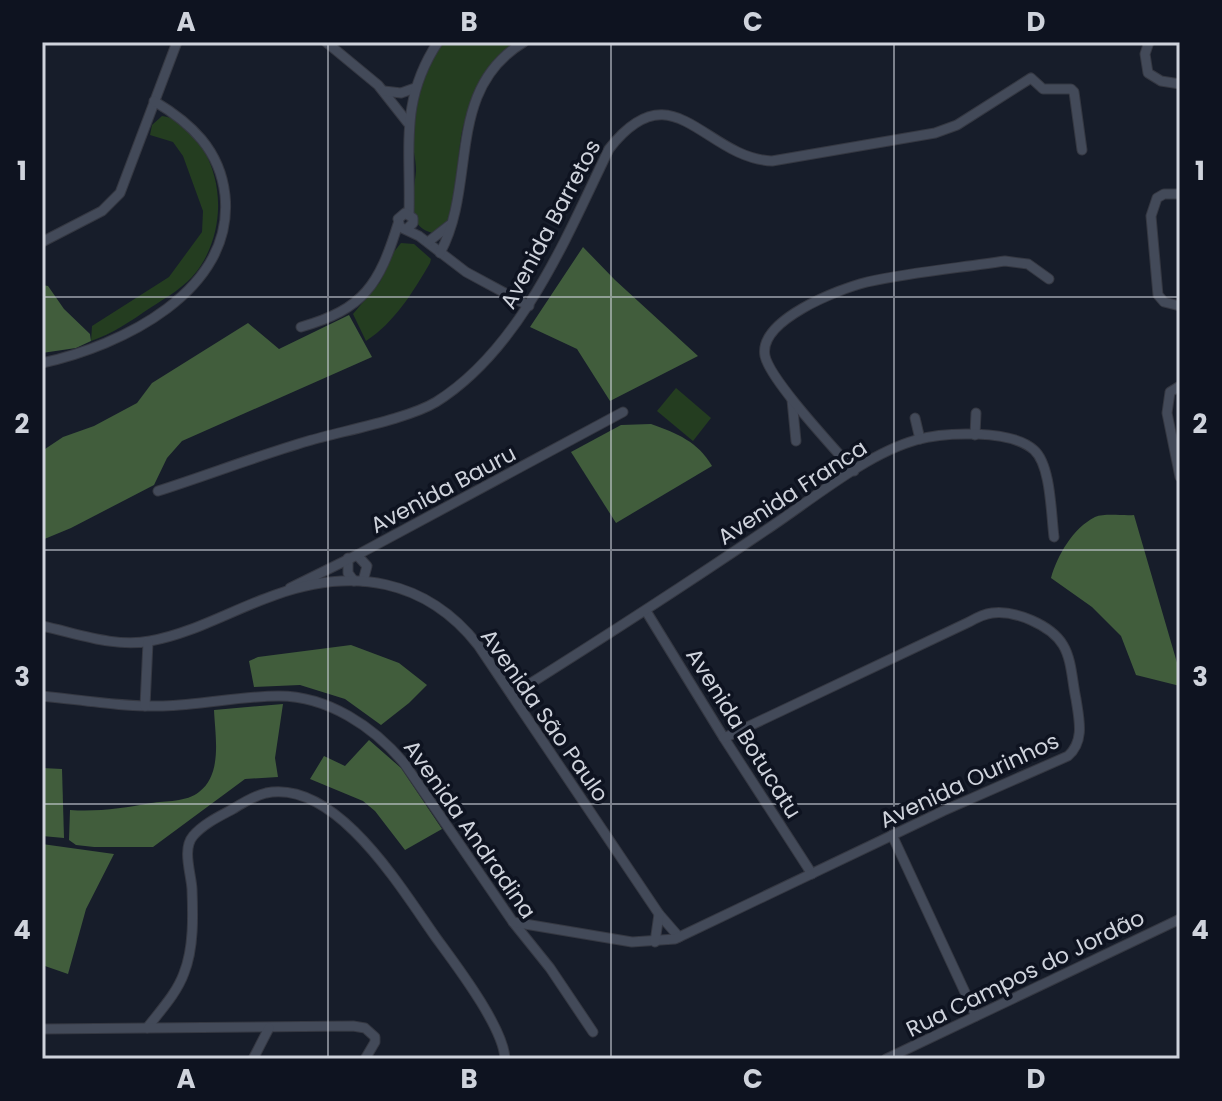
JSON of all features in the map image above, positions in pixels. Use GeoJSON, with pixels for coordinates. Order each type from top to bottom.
{"type":"FeatureCollection","features":[{"type":"Feature","properties":{"kind":"street"},"geometry":{"type":"LineString","coordinates":[[42,242],[102,211],[120,193],[177,42]]}},
{"type":"Feature","properties":{"kind":"street"},"geometry":{"type":"LineString","coordinates":[[326,42],[386,93],[401,93],[415,88]]}},
{"type":"Feature","properties":{"kind":"street"},"geometry":{"type":"LineString","coordinates":[[301,327],[331,319],[363,296],[405,223],[410,190],[408,123],[415,88],[426,60],[438,42]]}},
{"type":"Feature","properties":{"kind":"street"},"geometry":{"type":"LineString","coordinates":[[440,253],[454,222],[465,135],[474,104],[483,82],[498,62],[524,42]]}},
{"type":"Feature","properties":{"kind":"street"},"geometry":{"type":"LineString","coordinates":[[1149,42],[1145,54],[1148,73],[1161,81],[1180,84]]}},
{"type":"Feature","properties":{"kind":"street","name":"Avenida Barretos"},"geometry":{"type":"LineString","coordinates":[[158,491],[304,442],[432,404],[453,390],[495,349],[529,306],[609,149],[622,132],[642,118],[662,114],[683,119],[744,156],[772,161],[935,133],[957,125],[1030,78],[1043,89],[1071,89],[1074,92],[1082,150]]}},
{"type":"Feature","properties":{"kind":"street"},"geometry":{"type":"LineString","coordinates":[[378,85],[408,123]]}},
{"type":"Feature","properties":{"kind":"street"},"geometry":{"type":"LineString","coordinates":[[42,363],[114,338],[157,315],[191,289],[217,250],[226,207],[217,165],[207,145],[192,128],[154,101]]}},
{"type":"Feature","properties":{"kind":"street"},"geometry":{"type":"LineString","coordinates":[[1180,194],[1164,194],[1153,205],[1151,216],[1158,295],[1164,302],[1180,306]]}},
{"type":"Feature","properties":{"kind":"street"},"geometry":{"type":"LineString","coordinates":[[424,239],[454,222]]}},
{"type":"Feature","properties":{"kind":"street"},"geometry":{"type":"LineString","coordinates":[[405,223],[466,272],[529,306]]}},
{"type":"Feature","properties":{"kind":"street"},"geometry":{"type":"LineString","coordinates":[[854,471],[792,397],[766,359],[764,347],[767,337],[794,313],[827,296],[865,283],[1005,261],[1028,264],[1049,279]]}},
{"type":"Feature","properties":{"kind":"street"},"geometry":{"type":"LineString","coordinates":[[1180,386],[1170,392],[1167,413],[1180,477]]}},
{"type":"Feature","properties":{"kind":"street"},"geometry":{"type":"LineString","coordinates":[[792,397],[796,441]]}},
{"type":"Feature","properties":{"kind":"street","name":"Avenida Bauru"},"geometry":{"type":"LineString","coordinates":[[278,594],[623,412]]}},
{"type":"Feature","properties":{"kind":"street"},"geometry":{"type":"LineString","coordinates":[[975,435],[976,413]]}},
{"type":"Feature","properties":{"kind":"street"},"geometry":{"type":"LineString","coordinates":[[915,418],[920,439]]}},
{"type":"Feature","properties":{"kind":"street","name":"Avenida Franca"},"geometry":{"type":"LineString","coordinates":[[512,695],[646,611],[854,471],[888,451],[920,439],[988,435],[1023,443],[1041,457],[1054,537]]}},
{"type":"Feature","properties":{"kind":"street"},"geometry":{"type":"LineString","coordinates":[[353,557],[367,566],[359,581],[348,573],[353,557]]}},
{"type":"Feature","properties":{"kind":"street","name":"Avenida São Paulo"},"geometry":{"type":"LineString","coordinates":[[42,626],[109,640],[148,642],[170,637],[278,594],[339,581],[359,581],[403,589],[442,608],[470,636],[659,914],[679,937]]}},
{"type":"Feature","properties":{"kind":"street","name":"Avenida Botucatu"},"geometry":{"type":"LineString","coordinates":[[646,611],[812,874]]}},
{"type":"Feature","properties":{"kind":"street","name":"Avenida Ourinhos"},"geometry":{"type":"LineString","coordinates":[[513,922],[632,942],[655,942],[679,937],[892,835],[1068,756],[1075,750],[1080,720],[1068,655],[1062,643],[1028,619],[1010,614],[986,615],[724,738]]}},
{"type":"Feature","properties":{"kind":"street"},"geometry":{"type":"LineString","coordinates":[[145,706],[148,642]]}},
{"type":"Feature","properties":{"kind":"street","name":"Avenida Andradina"},"geometry":{"type":"LineString","coordinates":[[42,696],[145,706],[278,696],[301,698],[328,706],[349,717],[390,746],[404,763],[593,1032]]}},
{"type":"Feature","properties":{"kind":"street"},"geometry":{"type":"LineString","coordinates":[[147,1028],[184,973],[189,954],[192,891],[188,849],[192,837],[254,797],[288,792],[317,802],[334,814],[383,862],[451,957],[486,1013],[503,1044],[505,1059]]}},
{"type":"Feature","properties":{"kind":"street"},"geometry":{"type":"LineString","coordinates":[[892,835],[976,1016]]}},
{"type":"Feature","properties":{"kind":"street"},"geometry":{"type":"LineString","coordinates":[[655,942],[659,914]]}},
{"type":"Feature","properties":{"kind":"street","name":"Rua Campos do Jordão"},"geometry":{"type":"LineString","coordinates":[[886,1059],[1180,919]]}},
{"type":"Feature","properties":{"kind":"street"},"geometry":{"type":"LineString","coordinates":[[42,1029],[353,1026],[370,1031],[375,1037],[365,1059]]}},
{"type":"Feature","properties":{"kind":"street"},"geometry":{"type":"LineString","coordinates":[[253,1059],[269,1028]]}},
{"type":"Feature","properties":{"kind":"green space"},"geometry":{"type":"Polygon","coordinates":[[[443,42],[515,42],[491,70],[472,103],[461,137],[452,207],[444,226],[434,233],[425,230],[415,217],[416,171],[412,139],[417,98],[424,73],[443,42]]]}},
{"type":"Feature","properties":{"kind":"green space"},"geometry":{"type":"Polygon","coordinates":[[[162,116],[180,123],[191,133],[210,163],[218,195],[212,242],[197,271],[181,287],[121,327],[91,341],[92,326],[169,277],[202,232],[203,211],[183,156],[173,142],[150,135],[152,125],[162,116]]]}},
{"type":"Feature","properties":{"kind":"green space"},"geometry":{"type":"Polygon","coordinates":[[[401,243],[414,244],[431,259],[430,263],[395,316],[366,341],[353,314],[380,282],[401,243]]]}},
{"type":"Feature","properties":{"kind":"green space"},"geometry":{"type":"Polygon","coordinates":[[[583,247],[698,356],[610,401],[577,349],[530,327],[583,247]]]}},
{"type":"Feature","properties":{"kind":"green space"},"geometry":{"type":"Polygon","coordinates":[[[42,285],[48,286],[64,309],[90,334],[91,341],[76,348],[42,353],[42,285]]]}},
{"type":"Feature","properties":{"kind":"green space"},"geometry":{"type":"Polygon","coordinates":[[[349,315],[372,357],[182,441],[167,458],[154,485],[42,540],[42,451],[63,437],[94,426],[137,403],[152,383],[248,323],[279,349],[349,315]]]}},
{"type":"Feature","properties":{"kind":"green space"},"geometry":{"type":"Polygon","coordinates":[[[676,388],[711,418],[693,441],[657,411],[676,388]]]}},
{"type":"Feature","properties":{"kind":"green space"},"geometry":{"type":"Polygon","coordinates":[[[651,424],[686,439],[712,466],[616,523],[571,452],[621,425],[651,424]]]}},
{"type":"Feature","properties":{"kind":"green space"},"geometry":{"type":"Polygon","coordinates":[[[1134,515],[1180,673],[1180,686],[1136,675],[1121,636],[1092,607],[1051,578],[1067,543],[1087,522],[1099,516],[1134,515]]]}},
{"type":"Feature","properties":{"kind":"green space"},"geometry":{"type":"Polygon","coordinates":[[[351,645],[399,663],[427,685],[381,725],[345,699],[300,685],[254,687],[249,661],[258,657],[351,645]]]}},
{"type":"Feature","properties":{"kind":"green space"},"geometry":{"type":"Polygon","coordinates":[[[283,704],[275,758],[278,777],[245,779],[153,847],[94,847],[76,845],[69,840],[70,810],[111,809],[176,800],[199,792],[207,784],[215,765],[214,710],[283,704]]]}},
{"type":"Feature","properties":{"kind":"green space"},"geometry":{"type":"Polygon","coordinates":[[[369,740],[401,768],[442,829],[405,850],[375,811],[363,801],[310,779],[324,756],[345,766],[369,740]]]}},
{"type":"Feature","properties":{"kind":"green space"},"geometry":{"type":"Polygon","coordinates":[[[42,768],[62,769],[64,838],[42,836],[42,768]]]}},
{"type":"Feature","properties":{"kind":"green space"},"geometry":{"type":"Polygon","coordinates":[[[42,844],[114,854],[86,909],[68,974],[42,965],[42,844]]]}}]}
